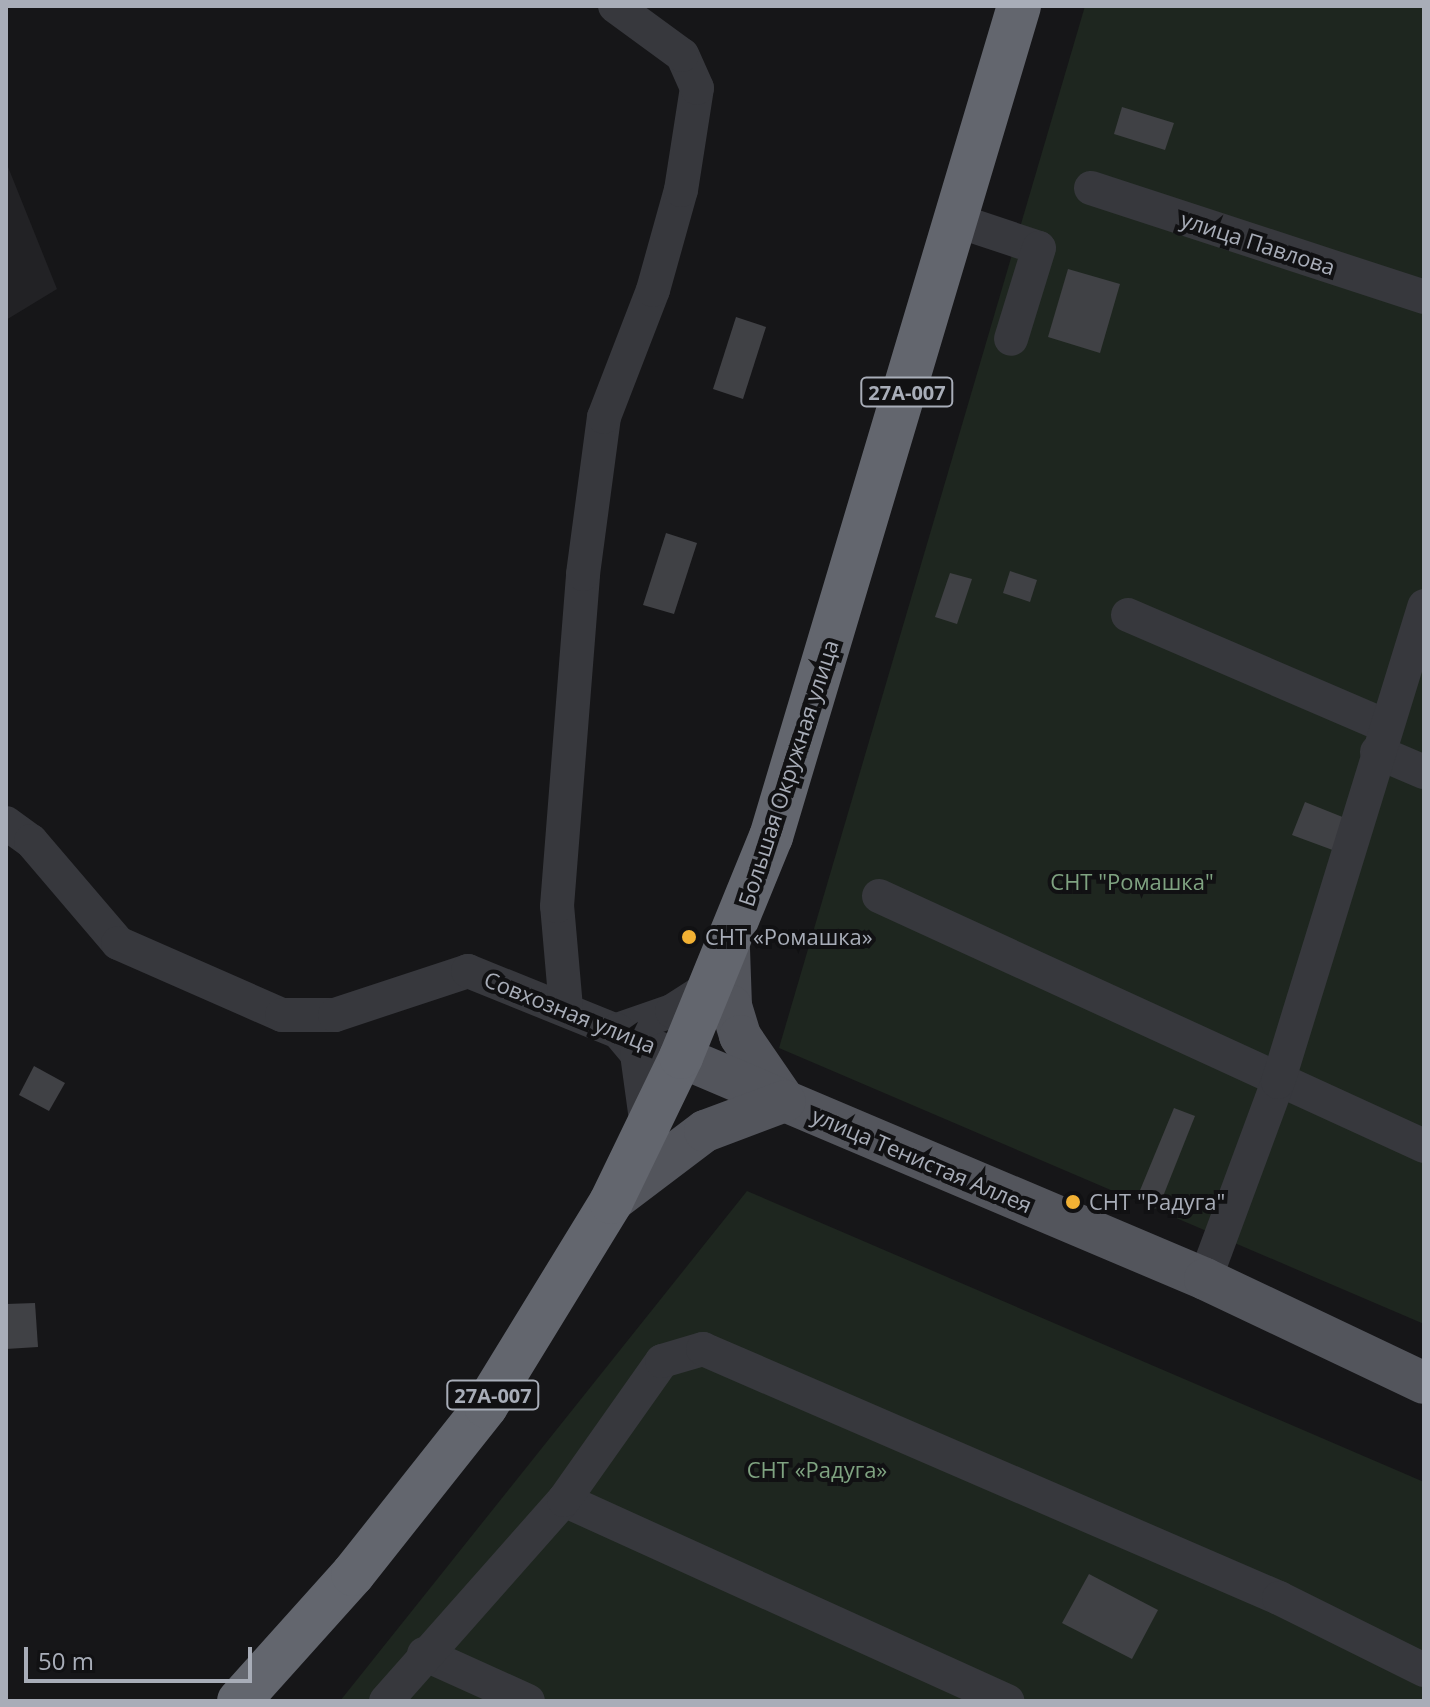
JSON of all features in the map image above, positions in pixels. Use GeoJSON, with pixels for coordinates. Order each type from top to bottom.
{"type":"FeatureCollection","features":[{"type":"Feature","properties":{"kind":"highway","name":"Большая Окружная улица"},"geometry":{"type":"LineString","coordinates":[[239,1701],[353,1574],[486,1406],[611,1202],[681,1057],[721,967],[771,837],[958,221],[1019,6]]}},
{"type":"Feature","properties":{"kind":"main road"},"geometry":{"type":"LineString","coordinates":[[611,1202],[705,1131],[785,1101],[740,1036],[721,967]]}},
{"type":"Feature","properties":{"kind":"main road","name":"улица Тенистая Аллея"},"geometry":{"type":"LineString","coordinates":[[681,1057],[1205,1279],[1424,1383]]}},
{"type":"Feature","properties":{"kind":"street"},"geometry":{"type":"LineString","coordinates":[[566,1008],[557,906],[583,574],[604,417],[653,290],[681,190],[697,88],[682,55],[615,6]]}},
{"type":"Feature","properties":{"kind":"street","name":"улица Павлова"},"geometry":{"type":"LineString","coordinates":[[1091,188],[1424,297]]}},
{"type":"Feature","properties":{"kind":"street"},"geometry":{"type":"LineString","coordinates":[[958,221],[1039,248],[1011,339]]}},
{"type":"Feature","properties":{"kind":"street"},"geometry":{"type":"LineString","coordinates":[[1205,1279],[1278,1082],[1424,606]]}},
{"type":"Feature","properties":{"kind":"street"},"geometry":{"type":"LineString","coordinates":[[1128,615],[1381,739],[1424,772]]}},
{"type":"Feature","properties":{"kind":"street","name":"Совхозная улица"},"geometry":{"type":"LineString","coordinates":[[6,823],[31,841],[118,943],[282,1015],[335,1015],[468,971],[681,1057]]}},
{"type":"Feature","properties":{"kind":"street"},"geometry":{"type":"LineString","coordinates":[[879,896],[1278,1082],[1424,1146]]}},
{"type":"Feature","properties":{"kind":"street"},"geometry":{"type":"LineString","coordinates":[[647,1127],[637,1054],[617,1030],[672,1011],[721,967]]}},
{"type":"Feature","properties":{"kind":"street"},"geometry":{"type":"LineString","coordinates":[[386,1701],[424,1654],[564,1500],[662,1361],[703,1349],[1279,1598],[1424,1670]]}},
{"type":"Feature","properties":{"kind":"street"},"geometry":{"type":"LineString","coordinates":[[564,1500],[1008,1701]]}},
{"type":"Feature","properties":{"kind":"street"},"geometry":{"type":"LineString","coordinates":[[424,1654],[528,1701]]}},
{"type":"Feature","properties":{"kind":"shaded area"},"geometry":{"type":"Polygon","coordinates":[[[6,162],[57,289],[6,320],[6,162]]]}},
{"type":"Feature","properties":{"kind":"green space","name":"СНТ \"Ромашка\""},"geometry":{"type":"Polygon","coordinates":[[[1085,6],[1424,6],[1424,1324],[779,1048],[1085,6]]]}},
{"type":"Feature","properties":{"kind":"green space","name":"СНТ «Радуга»"},"geometry":{"type":"Polygon","coordinates":[[[747,1191],[1424,1482],[1424,1701],[340,1701],[747,1191]]]}},
{"type":"Feature","properties":{"kind":"building"},"geometry":{"type":"Polygon","coordinates":[[[1122,107],[1174,123],[1165,150],[1114,134],[1122,107]]]}},
{"type":"Feature","properties":{"kind":"building"},"geometry":{"type":"Polygon","coordinates":[[[1068,269],[1120,284],[1100,353],[1048,337],[1068,269]]]}},
{"type":"Feature","properties":{"kind":"building"},"geometry":{"type":"Polygon","coordinates":[[[736,317],[766,327],[743,399],[713,389],[736,317]]]}},
{"type":"Feature","properties":{"kind":"building"},"geometry":{"type":"Polygon","coordinates":[[[666,533],[697,543],[674,614],[643,605],[666,533]]]}},
{"type":"Feature","properties":{"kind":"building"},"geometry":{"type":"Polygon","coordinates":[[[1010,571],[1037,580],[1030,602],[1003,593],[1010,571]]]}},
{"type":"Feature","properties":{"kind":"building"},"geometry":{"type":"Polygon","coordinates":[[[950,573],[972,579],[957,624],[935,617],[950,573]]]}},
{"type":"Feature","properties":{"kind":"building"},"geometry":{"type":"Polygon","coordinates":[[[1305,802],[1350,820],[1338,852],[1292,835],[1305,802]]]}},
{"type":"Feature","properties":{"kind":"building"},"geometry":{"type":"Polygon","coordinates":[[[34,1066],[65,1083],[49,1111],[19,1095],[34,1066]]]}},
{"type":"Feature","properties":{"kind":"building"},"geometry":{"type":"Polygon","coordinates":[[[1174,1108],[1195,1116],[1158,1209],[1136,1200],[1174,1108]]]}},
{"type":"Feature","properties":{"kind":"building"},"geometry":{"type":"Polygon","coordinates":[[[35,1303],[38,1347],[6,1349],[6,1304],[35,1303]]]}},
{"type":"Feature","properties":{"kind":"building"},"geometry":{"type":"Polygon","coordinates":[[[1089,1574],[1158,1610],[1132,1659],[1062,1623],[1089,1574]]]}},
{"type":"Feature","properties":{"kind":"place","name":"СНТ «Ромашка»"},"geometry":{"type":"Point","coordinates":[689,937]}},
{"type":"Feature","properties":{"kind":"place","name":"СНТ \"Радуга\""},"geometry":{"type":"Point","coordinates":[1073,1202]}}]}
